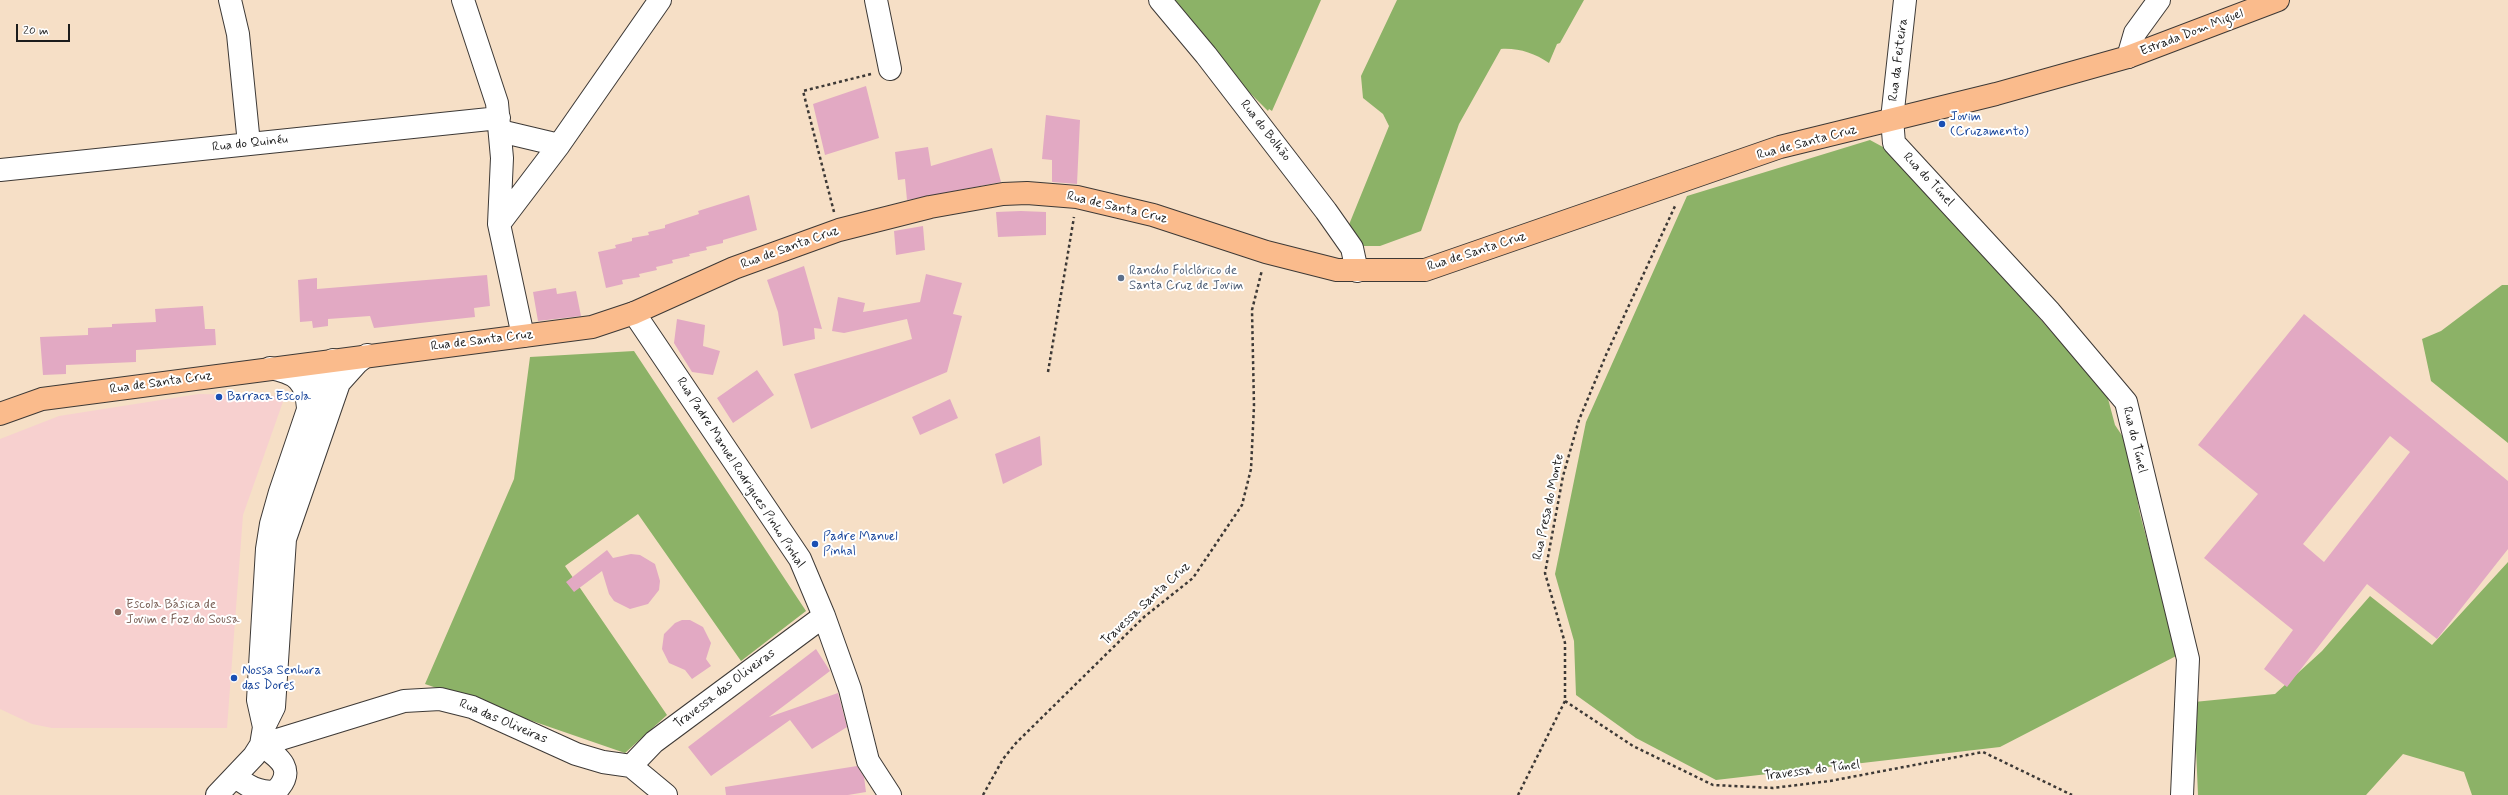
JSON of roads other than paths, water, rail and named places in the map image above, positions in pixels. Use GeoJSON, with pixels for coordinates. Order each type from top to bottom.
{"type":"FeatureCollection","features":[{"type":"Feature","properties":{"kind":"main road","name":"Estrada Dom Miguel"},"geometry":{"type":"LineString","coordinates":[[2128,57],[2278,0]]}},
{"type":"Feature","properties":{"kind":"main road","name":"Rua de Santa Cruz"},"geometry":{"type":"LineString","coordinates":[[0,414],[42,399],[270,368],[324,364],[367,355],[592,328],[634,313],[734,268],[839,230],[930,208],[1003,194],[1027,193],[1077,196],[1153,215],[1266,252],[1337,270],[1425,270],[1680,183],[1780,147],[2128,57]]}},
{"type":"Feature","properties":{"kind":"street"},"geometry":{"type":"LineString","coordinates":[[230,0],[238,34],[249,144]]}},
{"type":"Feature","properties":{"kind":"street"},"geometry":{"type":"LineString","coordinates":[[463,0],[497,104],[500,125],[499,224],[523,336]]}},
{"type":"Feature","properties":{"kind":"street"},"geometry":{"type":"LineString","coordinates":[[499,224],[559,145],[660,0]]}},
{"type":"Feature","properties":{"kind":"street"},"geometry":{"type":"LineString","coordinates":[[876,0],[890,69]]}},
{"type":"Feature","properties":{"kind":"street","name":"Rua do Bolhão"},"geometry":{"type":"LineString","coordinates":[[1160,0],[1206,55],[1326,210],[1352,248],[1357,271]]}},
{"type":"Feature","properties":{"kind":"street","name":"Rua da Feiteira"},"geometry":{"type":"LineString","coordinates":[[1892,119],[1905,0]]}},
{"type":"Feature","properties":{"kind":"street"},"geometry":{"type":"LineString","coordinates":[[2128,57],[2135,33],[2159,0]]}},
{"type":"Feature","properties":{"kind":"street","name":"Rua do Túnel"},"geometry":{"type":"LineString","coordinates":[[1892,119],[1894,143],[2050,312],[2126,402],[2188,659],[2182,795]]}},
{"type":"Feature","properties":{"kind":"street","name":"Rua do Quinéu"},"geometry":{"type":"LineString","coordinates":[[0,170],[249,144],[500,125],[559,145]]}},
{"type":"Feature","properties":{"kind":"street","name":"Rua Padre Manuel Rodrigues Pinho Pinhal"},"geometry":{"type":"LineString","coordinates":[[634,313],[800,559],[824,616],[850,689],[868,761],[890,795]]}},
{"type":"Feature","properties":{"kind":"street"},"geometry":{"type":"LineString","coordinates":[[216,795],[254,756],[274,707],[285,539],[339,383],[357,363],[367,355]]}},
{"type":"Feature","properties":{"kind":"street"},"geometry":{"type":"LineString","coordinates":[[324,364],[331,376],[334,386],[332,401]]}},
{"type":"Feature","properties":{"kind":"street"},"geometry":{"type":"LineString","coordinates":[[235,776],[246,785],[265,792],[275,792],[282,784],[286,773],[284,764],[262,736],[258,700],[267,549],[271,524],[308,408],[324,364]]}},
{"type":"Feature","properties":{"kind":"street"},"geometry":{"type":"LineString","coordinates":[[270,368],[285,371],[299,380],[307,392],[308,408]]}},
{"type":"Feature","properties":{"kind":"street","name":"Travessa das Oliveiras"},"geometry":{"type":"LineString","coordinates":[[630,766],[654,742],[824,616]]}},
{"type":"Feature","properties":{"kind":"street","name":"Rua das Oliveiras"},"geometry":{"type":"LineString","coordinates":[[262,736],[404,701],[440,699],[472,707],[576,754],[603,762],[630,766]]}},
{"type":"Feature","properties":{"kind":"street"},"geometry":{"type":"LineString","coordinates":[[630,766],[666,795]]}},
{"type":"Feature","properties":{"kind":"place","name":"Jovim (Cruzamento)"},"geometry":{"type":"Point","coordinates":[1942,124]}},
{"type":"Feature","properties":{"kind":"place","name":"Rancho Folclórico de Santa Cruz de Jovim"},"geometry":{"type":"Point","coordinates":[1121,278]}},
{"type":"Feature","properties":{"kind":"place","name":"Barraca Escola"},"geometry":{"type":"Point","coordinates":[219,397]}},
{"type":"Feature","properties":{"kind":"place","name":"Padre Manuel Pinhal"},"geometry":{"type":"Point","coordinates":[815,544]}},
{"type":"Feature","properties":{"kind":"place","name":"Escola Básica de Jovim e Foz do Sousa"},"geometry":{"type":"Point","coordinates":[118,612]}},
{"type":"Feature","properties":{"kind":"place","name":"Nossa Senhora das Dores"},"geometry":{"type":"Point","coordinates":[234,678]}}]}
